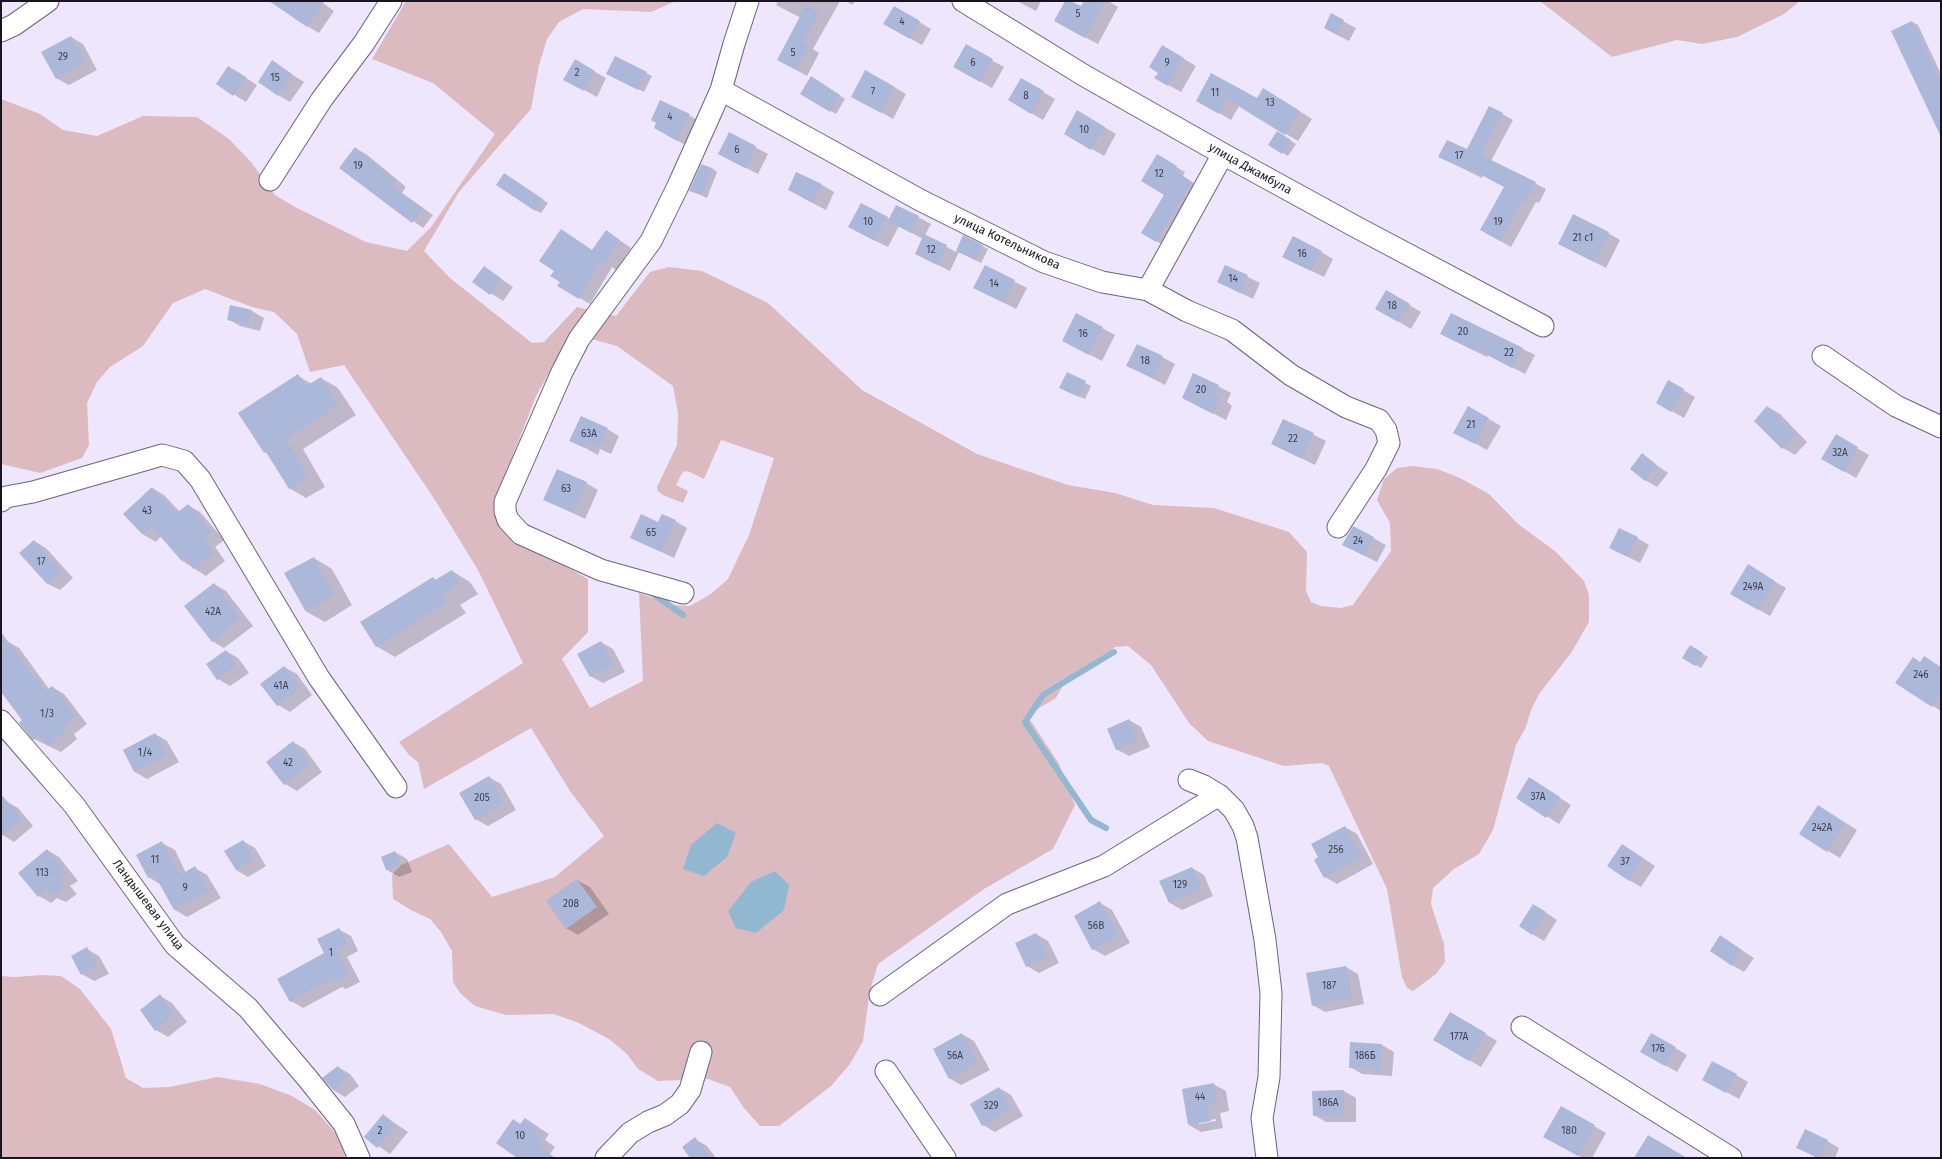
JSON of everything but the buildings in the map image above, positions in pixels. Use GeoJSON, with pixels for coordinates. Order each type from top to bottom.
{"type":"FeatureCollection","features":[{"type":"Feature","properties":{"kind":"street"},"geometry":{"type":"LineString","coordinates":[[1,31],[14,25],[48,1]]}},
{"type":"Feature","properties":{"kind":"street"},"geometry":{"type":"LineString","coordinates":[[270,180],[322,99],[364,43],[391,1]]}},
{"type":"Feature","properties":{"kind":"street"},"geometry":{"type":"LineString","coordinates":[[683,593],[601,570],[522,534],[508,520],[505,511],[505,502],[562,372],[579,340],[651,241],[704,132],[721,90],[748,1]]}},
{"type":"Feature","properties":{"kind":"street","name":"улица Джамбула"},"geometry":{"type":"LineString","coordinates":[[964,1],[1085,76],[1222,154],[1543,326]]}},
{"type":"Feature","properties":{"kind":"street","name":"улица Котельникова"},"geometry":{"type":"LineString","coordinates":[[721,90],[920,200],[1044,262],[1102,282],[1148,290],[1187,311],[1232,330],[1292,375],[1346,407],[1379,420],[1386,430],[1389,443],[1376,469],[1338,527]]}},
{"type":"Feature","properties":{"kind":"street"},"geometry":{"type":"LineString","coordinates":[[1148,290],[1222,154]]}},
{"type":"Feature","properties":{"kind":"street"},"geometry":{"type":"LineString","coordinates":[[1823,356],[1896,406],[1941,427]]}},
{"type":"Feature","properties":{"kind":"street"},"geometry":{"type":"LineString","coordinates":[[3,499],[162,455],[184,461],[200,479],[319,678],[396,787]]}},
{"type":"Feature","properties":{"kind":"street","name":"Ландышевая улица"},"geometry":{"type":"LineString","coordinates":[[1,721],[74,805],[175,945],[248,1008],[308,1079],[344,1124],[359,1158]]}},
{"type":"Feature","properties":{"kind":"street"},"geometry":{"type":"LineString","coordinates":[[1189,780],[1204,786],[1219,795],[1234,810],[1243,826],[1265,940],[1271,993],[1269,1077],[1262,1118],[1267,1158]]}},
{"type":"Feature","properties":{"kind":"street"},"geometry":{"type":"LineString","coordinates":[[880,995],[1008,904],[1104,866],[1219,795]]}},
{"type":"Feature","properties":{"kind":"street"},"geometry":{"type":"LineString","coordinates":[[1522,1027],[1731,1158]]}},
{"type":"Feature","properties":{"kind":"street"},"geometry":{"type":"LineString","coordinates":[[606,1158],[630,1133],[648,1122],[665,1115],[680,1104],[690,1090],[701,1052]]}},
{"type":"Feature","properties":{"kind":"street"},"geometry":{"type":"LineString","coordinates":[[886,1071],[945,1158]]}},
{"type":"Feature","properties":{"kind":"shaded area"},"geometry":{"type":"Polygon","coordinates":[[[406,1],[676,1],[651,12],[583,9],[559,22],[547,39],[539,65],[531,109],[459,192],[424,251],[450,278],[532,343],[544,342],[577,307],[616,316],[650,272],[669,267],[702,271],[768,303],[862,390],[977,454],[1068,485],[1115,493],[1153,505],[1214,508],[1289,532],[1307,552],[1306,591],[1311,602],[1321,606],[1341,608],[1353,605],[1391,551],[1390,523],[1377,500],[1384,479],[1397,468],[1413,466],[1437,469],[1460,478],[1489,494],[1518,524],[1556,552],[1584,581],[1589,595],[1589,622],[1571,653],[1539,694],[1532,708],[1525,729],[1516,745],[1493,830],[1479,854],[1454,869],[1433,888],[1431,904],[1444,944],[1445,962],[1436,974],[1413,991],[1407,988],[1402,977],[1387,889],[1329,766],[1322,763],[1284,766],[1208,741],[1189,723],[1151,665],[1128,646],[1115,647],[1091,666],[1065,682],[1056,698],[1027,715],[1059,764],[1075,805],[1053,849],[984,889],[878,964],[870,990],[863,1041],[850,1064],[831,1086],[779,1126],[760,1126],[744,1108],[730,1087],[708,1079],[658,1081],[638,1069],[627,1054],[609,1039],[579,1023],[554,1014],[506,1015],[475,1006],[460,993],[453,982],[452,951],[441,932],[430,919],[393,899],[392,875],[401,865],[449,844],[492,897],[555,877],[604,836],[570,791],[531,728],[424,789],[418,762],[409,755],[399,742],[523,663],[478,570],[435,500],[344,365],[310,372],[297,334],[274,312],[252,307],[205,289],[173,303],[143,346],[110,367],[97,382],[87,403],[89,445],[82,458],[40,473],[1,464],[1,99],[40,114],[63,130],[97,136],[143,116],[197,117],[229,139],[251,162],[275,195],[295,207],[366,242],[407,251],[431,227],[495,134],[433,83],[372,59],[406,1]],[[580,336],[566,343],[536,396],[503,481],[501,506],[509,535],[588,579],[588,632],[562,659],[590,708],[643,681],[639,593],[673,605],[690,606],[711,594],[728,579],[749,535],[774,458],[721,440],[704,479],[690,472],[685,471],[682,473],[676,485],[688,491],[683,503],[663,495],[658,491],[657,487],[677,445],[678,413],[673,386],[617,346],[580,336]]]}},
{"type":"Feature","properties":{"kind":"shaded area"},"geometry":{"type":"Polygon","coordinates":[[[1540,1],[1800,1],[1784,14],[1737,37],[1702,44],[1677,40],[1612,57],[1540,1]]]}},
{"type":"Feature","properties":{"kind":"shaded area"},"geometry":{"type":"Polygon","coordinates":[[[41,975],[61,976],[80,989],[111,1029],[126,1078],[143,1088],[169,1087],[218,1077],[260,1084],[292,1096],[315,1110],[339,1137],[346,1158],[1,1158],[1,976],[16,977],[41,975]]]}},
{"type":"Feature","properties":{"kind":"water"},"geometry":{"type":"Polygon","coordinates":[[[717,823],[736,833],[727,857],[704,876],[683,869],[691,845],[717,823]]]}},
{"type":"Feature","properties":{"kind":"water"},"geometry":{"type":"Polygon","coordinates":[[[775,871],[789,885],[784,910],[756,933],[736,928],[728,911],[751,882],[775,871]]]}},
{"type":"Feature","properties":{"kind":"waterway"},"geometry":{"type":"LineString","coordinates":[[653,594],[683,615]]}},
{"type":"Feature","properties":{"kind":"waterway"},"geometry":{"type":"LineString","coordinates":[[1106,828],[1091,820],[1025,722],[1043,695],[1114,652]]}}]}
